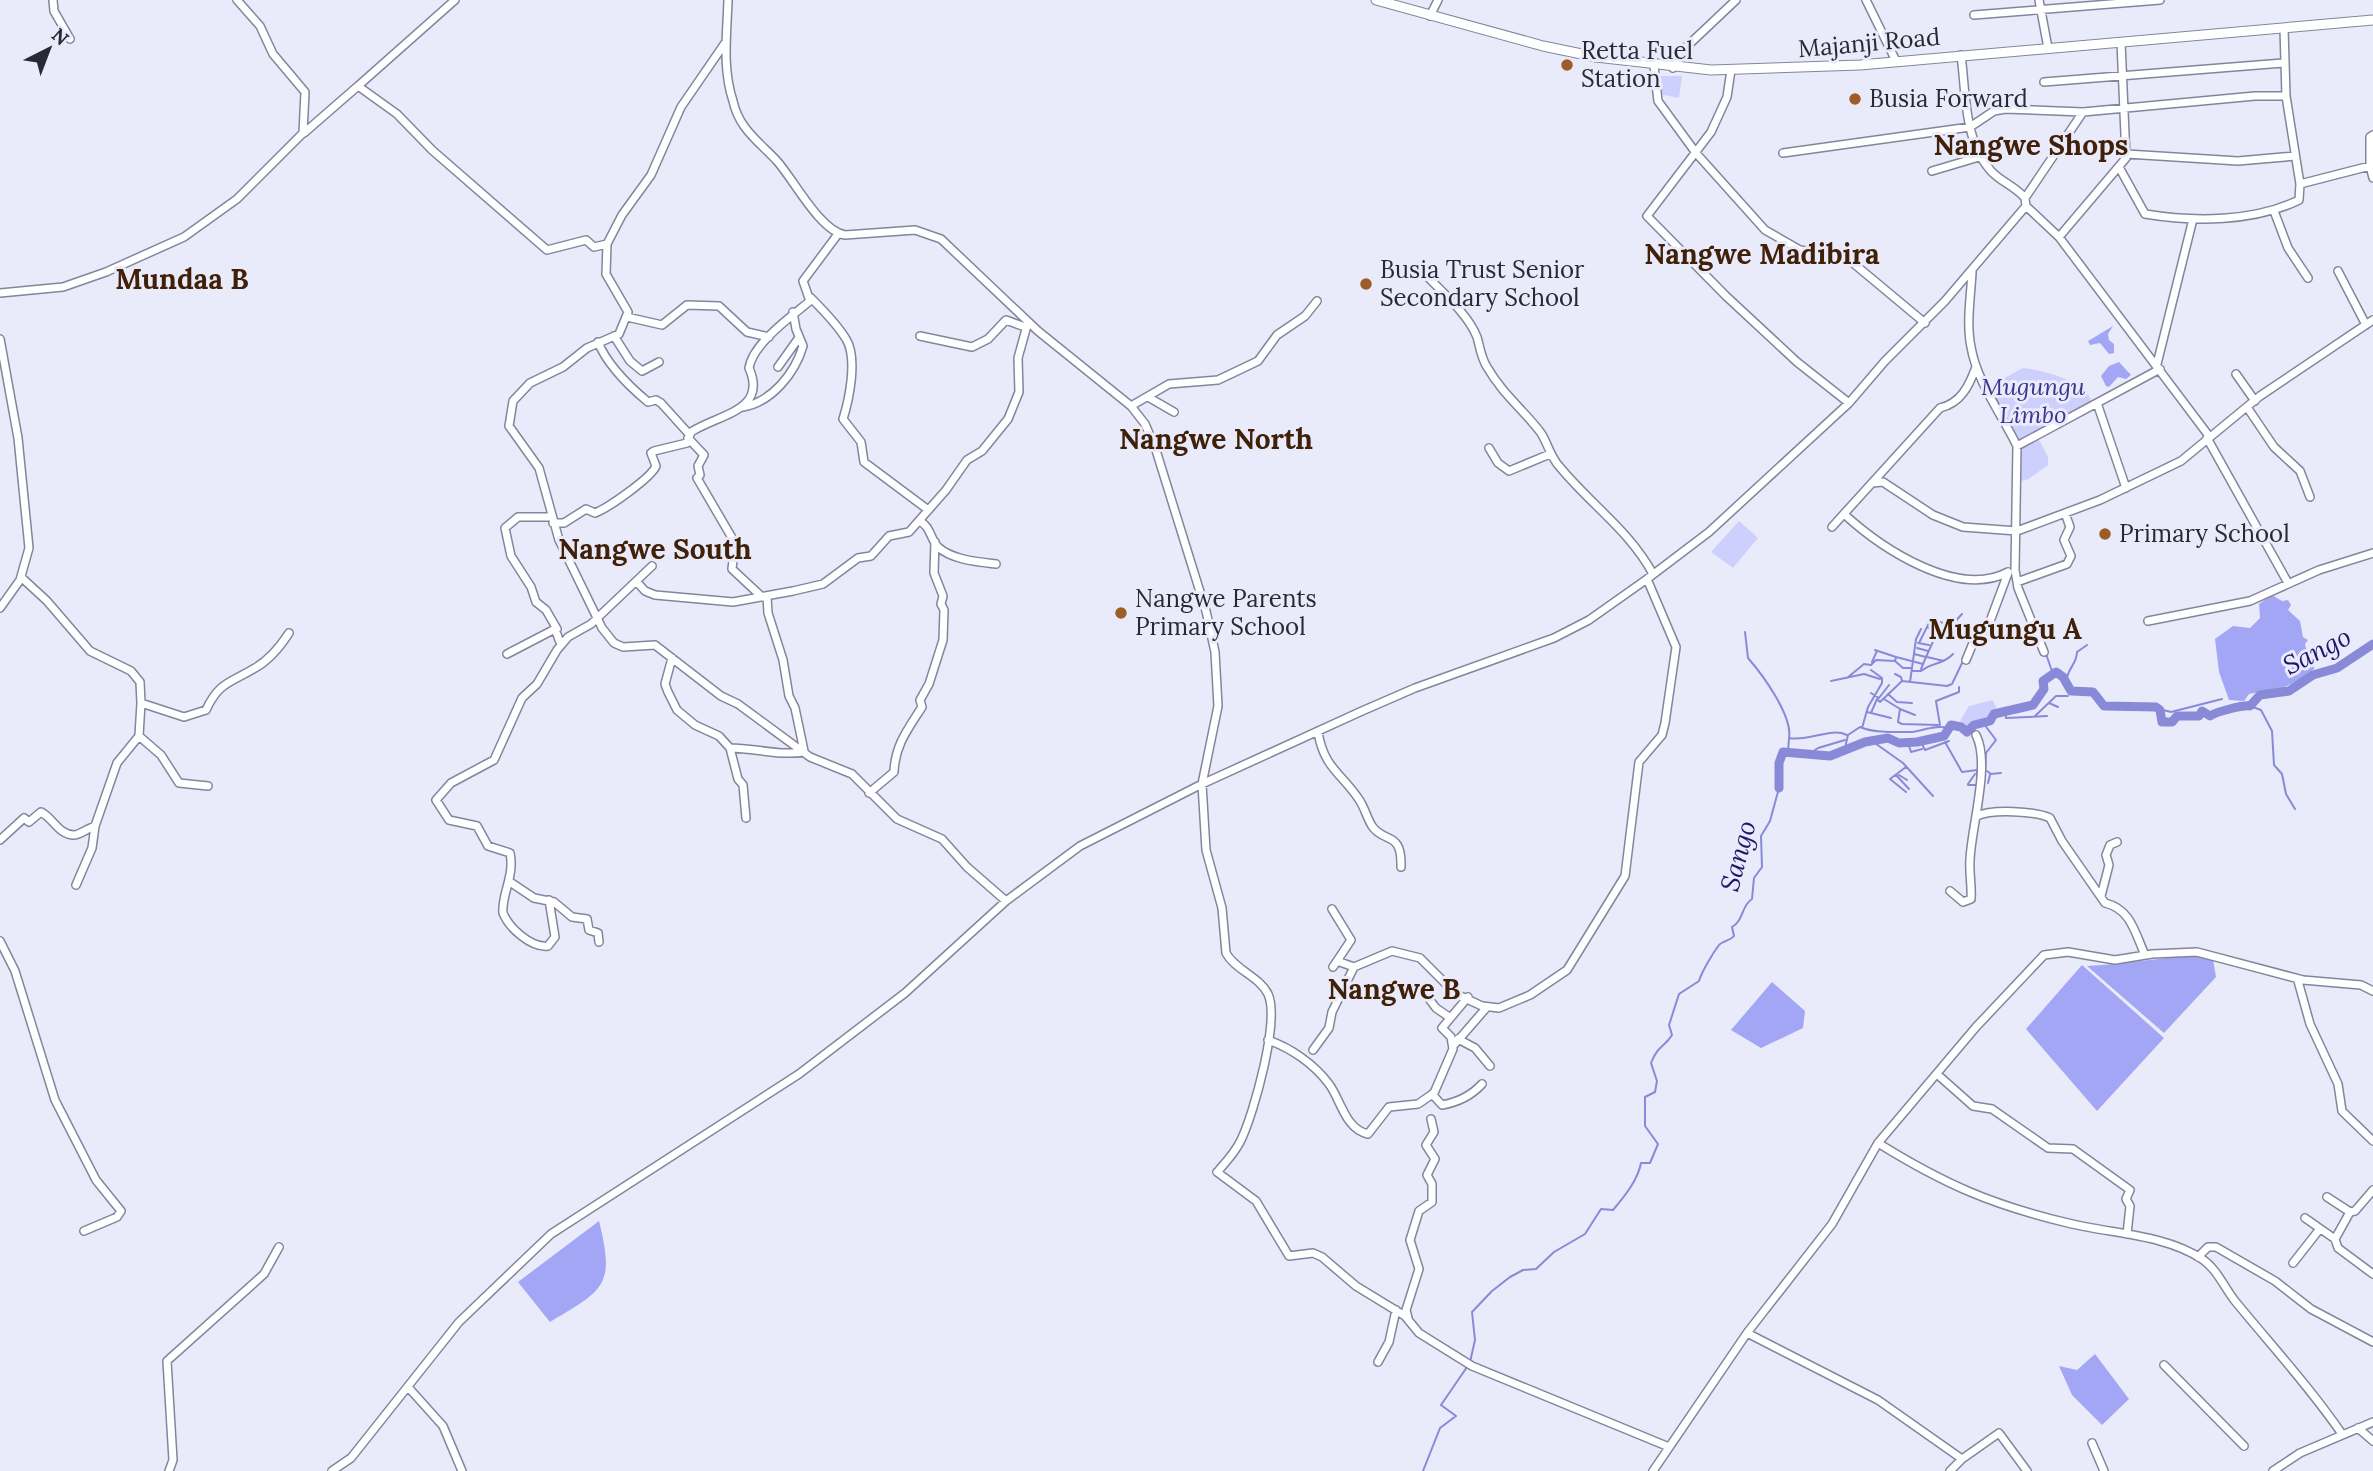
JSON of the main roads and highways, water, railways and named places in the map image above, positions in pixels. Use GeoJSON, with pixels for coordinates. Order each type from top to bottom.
{"type":"FeatureCollection","features":[{"type":"Feature","properties":{"kind":"main road","name":"Majanji Road"},"geometry":{"type":"LineString","coordinates":[[1376,0],[1542,46],[1654,66],[1731,70],[1896,61],[2373,20]]}},
{"type":"Feature","properties":{"kind":"waterway"},"geometry":{"type":"LineString","coordinates":[[1974,291],[1976,271]]}},
{"type":"Feature","properties":{"kind":"waterway"},"geometry":{"type":"LineString","coordinates":[[1985,378],[2011,428]]}},
{"type":"Feature","properties":{"kind":"waterway"},"geometry":{"type":"LineString","coordinates":[[2019,561],[2019,569]]}},
{"type":"Feature","properties":{"kind":"waterway"},"geometry":{"type":"LineString","coordinates":[[1927,627],[1943,635],[1962,614]]}},
{"type":"Feature","properties":{"kind":"waterway"},"geometry":{"type":"LineString","coordinates":[[1919,643],[1930,621]]}},
{"type":"Feature","properties":{"kind":"waterway"},"geometry":{"type":"LineString","coordinates":[[1940,622],[1970,632]]}},
{"type":"Feature","properties":{"kind":"waterway"},"geometry":{"type":"LineString","coordinates":[[1926,657],[1940,626]]}},
{"type":"Feature","properties":{"kind":"waterway"},"geometry":{"type":"LineString","coordinates":[[1910,682],[1916,639],[1921,629]]}},
{"type":"Feature","properties":{"kind":"waterway"},"geometry":{"type":"LineString","coordinates":[[1745,632],[1748,658],[1781,707],[1789,729],[1789,738]]}},
{"type":"Feature","properties":{"kind":"waterway"},"geometry":{"type":"LineString","coordinates":[[1918,643],[1929,645]]}},
{"type":"Feature","properties":{"kind":"waterway","name":"Sango"},"geometry":{"type":"LineString","coordinates":[[1779,788],[1779,763],[1783,752],[1830,756],[1865,742],[1888,738],[1899,743],[1917,742],[1944,736],[1951,725],[1961,727],[1967,732],[1974,725],[1990,721],[1994,714],[2033,705],[2044,689],[2043,681],[2056,672],[2063,677],[2071,691],[2093,692],[2104,706],[2156,707],[2160,710],[2162,722],[2172,722],[2177,716],[2199,716],[2202,711],[2210,716],[2250,706],[2260,695],[2289,691],[2313,675],[2337,668],[2373,644]]}},
{"type":"Feature","properties":{"kind":"waterway"},"geometry":{"type":"LineString","coordinates":[[2067,684],[2077,652],[2087,645]]}},
{"type":"Feature","properties":{"kind":"waterway"},"geometry":{"type":"LineString","coordinates":[[1917,648],[1928,651]]}},
{"type":"Feature","properties":{"kind":"waterway"},"geometry":{"type":"LineString","coordinates":[[1875,650],[1896,657],[1895,661]]}},
{"type":"Feature","properties":{"kind":"waterway"},"geometry":{"type":"LineString","coordinates":[[1872,662],[1877,651]]}},
{"type":"Feature","properties":{"kind":"waterway"},"geometry":{"type":"LineString","coordinates":[[1914,654],[1926,657],[1921,669]]}},
{"type":"Feature","properties":{"kind":"waterway"},"geometry":{"type":"LineString","coordinates":[[1912,671],[1921,671],[1953,654]]}},
{"type":"Feature","properties":{"kind":"waterway"},"geometry":{"type":"LineString","coordinates":[[2046,654],[2053,674]]}},
{"type":"Feature","properties":{"kind":"waterway"},"geometry":{"type":"LineString","coordinates":[[1896,657],[1923,664]]}},
{"type":"Feature","properties":{"kind":"waterway"},"geometry":{"type":"LineString","coordinates":[[1927,657],[1944,661]]}},
{"type":"Feature","properties":{"kind":"waterway"},"geometry":{"type":"LineString","coordinates":[[1847,678],[1864,664],[1871,665],[1876,660],[1895,661],[1903,668],[1912,668]]}},
{"type":"Feature","properties":{"kind":"waterway"},"geometry":{"type":"LineString","coordinates":[[1867,712],[1871,713],[1877,699],[1880,702],[1902,681],[1947,686],[1952,684],[1963,661]]}},
{"type":"Feature","properties":{"kind":"waterway"},"geometry":{"type":"LineString","coordinates":[[1862,728],[1868,707],[1882,683],[1882,678],[1871,670]]}},
{"type":"Feature","properties":{"kind":"waterway"},"geometry":{"type":"LineString","coordinates":[[1831,681],[1864,674],[1880,679]]}},
{"type":"Feature","properties":{"kind":"waterway"},"geometry":{"type":"LineString","coordinates":[[1895,674],[1901,677],[1902,681]]}},
{"type":"Feature","properties":{"kind":"waterway"},"geometry":{"type":"LineString","coordinates":[[1871,693],[1879,698],[1889,685]]}},
{"type":"Feature","properties":{"kind":"waterway"},"geometry":{"type":"LineString","coordinates":[[1940,725],[1936,701],[1959,692],[1959,687]]}},
{"type":"Feature","properties":{"kind":"waterway"},"geometry":{"type":"LineString","coordinates":[[1888,694],[1897,702],[1912,703]]}},
{"type":"Feature","properties":{"kind":"waterway"},"geometry":{"type":"LineString","coordinates":[[2035,716],[2056,696],[2068,696]]}},
{"type":"Feature","properties":{"kind":"waterway"},"geometry":{"type":"LineString","coordinates":[[1884,699],[1900,709],[1898,722],[1902,724],[1938,725]]}},
{"type":"Feature","properties":{"kind":"waterway"},"geometry":{"type":"LineString","coordinates":[[2159,709],[2171,712],[2222,699]]}},
{"type":"Feature","properties":{"kind":"waterway"},"geometry":{"type":"LineString","coordinates":[[2049,703],[2058,707]]}},
{"type":"Feature","properties":{"kind":"waterway"},"geometry":{"type":"LineString","coordinates":[[2250,706],[2261,710],[2272,731],[2274,765],[2282,774],[2286,794],[2295,809]]}},
{"type":"Feature","properties":{"kind":"waterway"},"geometry":{"type":"LineString","coordinates":[[1900,709],[1915,715]]}},
{"type":"Feature","properties":{"kind":"waterway"},"geometry":{"type":"LineString","coordinates":[[2005,711],[2006,718],[2047,716]]}},
{"type":"Feature","properties":{"kind":"waterway"},"geometry":{"type":"LineString","coordinates":[[1871,713],[1891,718]]}},
{"type":"Feature","properties":{"kind":"waterway"},"geometry":{"type":"LineString","coordinates":[[1984,724],[1996,740],[1986,753],[1985,771]]}},
{"type":"Feature","properties":{"kind":"waterway"},"geometry":{"type":"LineString","coordinates":[[1844,752],[1848,735],[1860,727],[1891,732],[1947,728]]}},
{"type":"Feature","properties":{"kind":"waterway"},"geometry":{"type":"LineString","coordinates":[[1788,752],[1789,738],[1834,733],[1847,735]]}},
{"type":"Feature","properties":{"kind":"waterway"},"geometry":{"type":"LineString","coordinates":[[1809,754],[1818,748],[1845,740]]}},
{"type":"Feature","properties":{"kind":"waterway"},"geometry":{"type":"LineString","coordinates":[[1872,741],[1903,763],[1933,796]]}},
{"type":"Feature","properties":{"kind":"waterway"},"geometry":{"type":"LineString","coordinates":[[1921,742],[1925,750],[1949,741]]}},
{"type":"Feature","properties":{"kind":"waterway"},"geometry":{"type":"LineString","coordinates":[[1945,742],[1962,772],[1977,770],[1977,785],[1968,785]]}},
{"type":"Feature","properties":{"kind":"waterway"},"geometry":{"type":"LineString","coordinates":[[1908,743],[1911,752],[1922,749]]}},
{"type":"Feature","properties":{"kind":"waterway"},"geometry":{"type":"LineString","coordinates":[[1906,767],[1890,779],[1906,792]]}},
{"type":"Feature","properties":{"kind":"waterway"},"geometry":{"type":"LineString","coordinates":[[1987,771],[1991,774],[2001,773]]}},
{"type":"Feature","properties":{"kind":"waterway"},"geometry":{"type":"LineString","coordinates":[[1968,784],[1975,774]]}},
{"type":"Feature","properties":{"kind":"waterway"},"geometry":{"type":"LineString","coordinates":[[1896,775],[1909,789]]}},
{"type":"Feature","properties":{"kind":"waterway"},"geometry":{"type":"LineString","coordinates":[[1899,775],[1907,780]]}},
{"type":"Feature","properties":{"kind":"waterway"},"geometry":{"type":"LineString","coordinates":[[1988,783],[1990,775]]}},
{"type":"Feature","properties":{"kind":"waterway","name":"Sango"},"geometry":{"type":"LineString","coordinates":[[1470,1362],[1475,1340],[1472,1312],[1510,1277],[1523,1270],[1536,1269],[1554,1252],[1585,1234],[1601,1209],[1613,1210],[1622,1200],[1634,1182],[1641,1163],[1650,1163],[1658,1144],[1645,1126],[1645,1097],[1655,1092],[1657,1081],[1651,1063],[1672,1035],[1669,1025],[1679,994],[1699,981],[1719,945],[1734,936],[1732,927],[1739,921],[1746,905],[1752,899],[1754,878],[1762,867],[1761,836],[1770,821],[1779,788]]}},
{"type":"Feature","properties":{"kind":"waterway","name":"Sango"},"geometry":{"type":"LineString","coordinates":[[1423,1471],[1440,1428],[1456,1416],[1441,1405],[1467,1367]]}},
{"type":"Feature","properties":{"kind":"place","name":"Retta Fuel Station"},"geometry":{"type":"Point","coordinates":[1567,65]}},
{"type":"Feature","properties":{"kind":"place","name":"Busia Forward"},"geometry":{"type":"Point","coordinates":[1855,99]}},
{"type":"Feature","properties":{"kind":"place","name":"Busia Trust Senior Secondary School"},"geometry":{"type":"Point","coordinates":[1366,284]}},
{"type":"Feature","properties":{"kind":"place","name":"Primary School"},"geometry":{"type":"Point","coordinates":[2105,534]}},
{"type":"Feature","properties":{"kind":"place","name":"Nangwe Parents Primary School"},"geometry":{"type":"Point","coordinates":[1121,613]}},
{"type":"Feature","properties":{"kind":"district","name":"Nangwe Shops"},"geometry":{"type":"Point","coordinates":[2031,145]}},
{"type":"Feature","properties":{"kind":"district","name":"Nangwe Madibira"},"geometry":{"type":"Point","coordinates":[1762,254]}},
{"type":"Feature","properties":{"kind":"district","name":"Mundaa B"},"geometry":{"type":"Point","coordinates":[182,279]}},
{"type":"Feature","properties":{"kind":"district","name":"Nangwe North"},"geometry":{"type":"Point","coordinates":[1216,439]}},
{"type":"Feature","properties":{"kind":"district","name":"Nangwe South"},"geometry":{"type":"Point","coordinates":[655,549]}},
{"type":"Feature","properties":{"kind":"district","name":"Mugungu A"},"geometry":{"type":"Point","coordinates":[2005,629]}},
{"type":"Feature","properties":{"kind":"district","name":"Nangwe B"},"geometry":{"type":"Point","coordinates":[1394,989]}},
{"type":"Feature","properties":{"kind":"park label","name":"Mugungu Limbo"},"geometry":{"type":"Point","coordinates":[2033,401]}}]}
